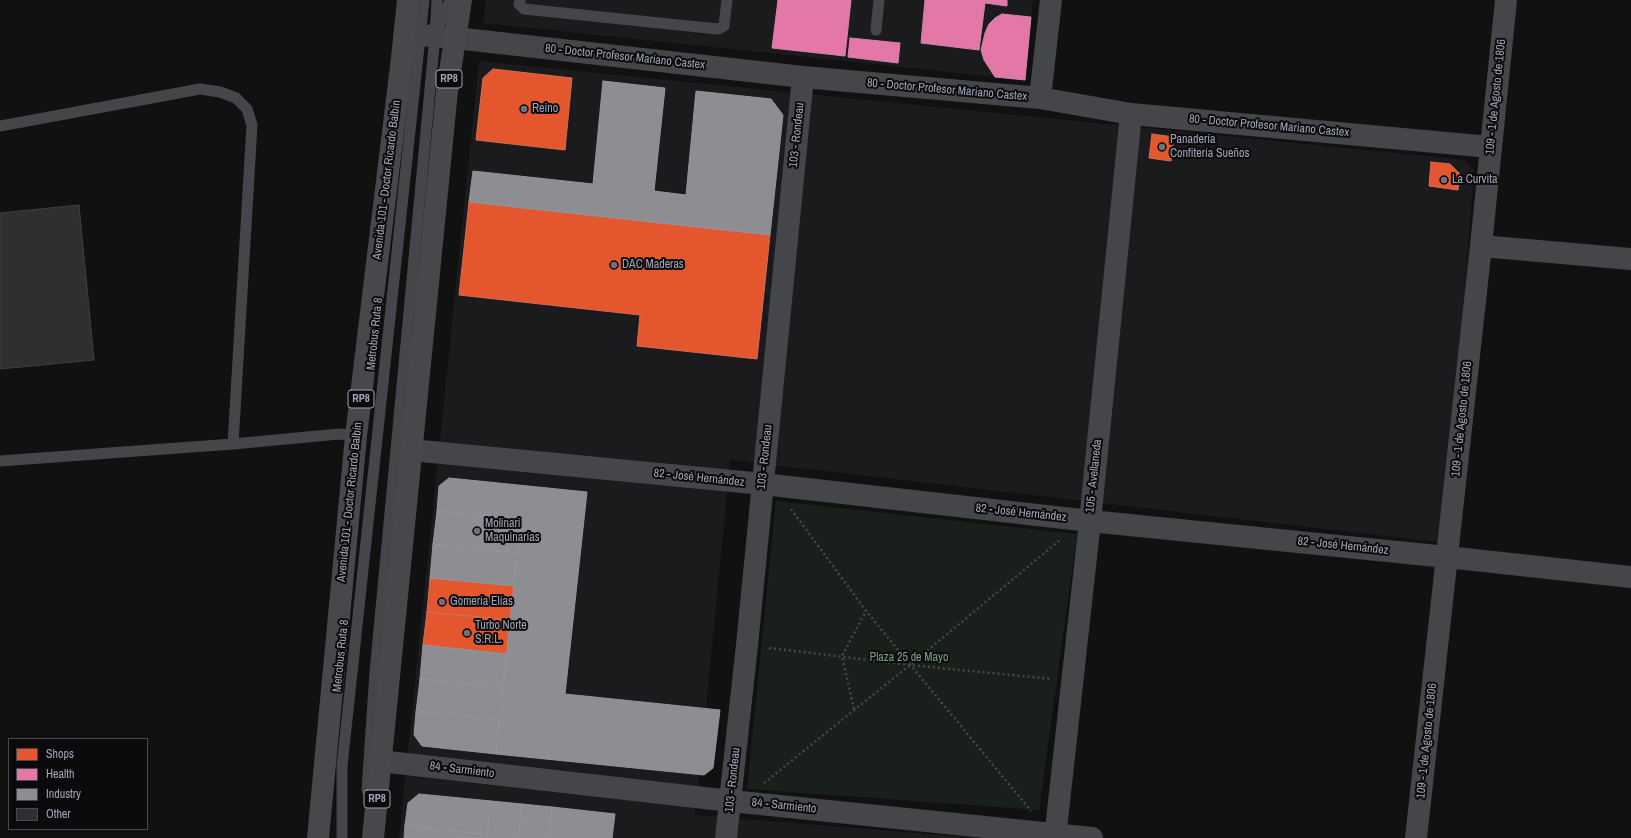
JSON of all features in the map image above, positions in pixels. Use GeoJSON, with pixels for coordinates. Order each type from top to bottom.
{"type":"FeatureCollection","features":[{"type":"Feature","properties":{"kind":"main road","name":"Avenida 101 - Doctor Ricardo Balbín"},"geometry":{"type":"LineString","coordinates":[[373,838],[447,91],[429,36],[408,0]]}},
{"type":"Feature","properties":{"kind":"main road","name":"Avenida 101 - Doctor Ricardo Balbín"},"geometry":{"type":"LineString","coordinates":[[318,838],[356,436],[429,36],[461,0]]}},
{"type":"Feature","properties":{"kind":"street"},"geometry":{"type":"LineString","coordinates":[[1040,98],[1051,0]]}},
{"type":"Feature","properties":{"kind":"street","name":"109 - 1 de Agosto de 1806"},"geometry":{"type":"LineString","coordinates":[[1416,838],[1481,246],[1506,0]]}},
{"type":"Feature","properties":{"kind":"street","name":"80 - Doctor Profesor Mariano Castex"},"geometry":{"type":"LineString","coordinates":[[429,36],[803,76],[1040,98],[1131,114],[1490,147]]}},
{"type":"Feature","properties":{"kind":"street","name":"103 - Rondeau"},"geometry":{"type":"LineString","coordinates":[[726,838],[736,802],[747,645],[768,485],[803,76]]}},
{"type":"Feature","properties":{"kind":"street","name":"105 - Avellaneda"},"geometry":{"type":"LineString","coordinates":[[1053,835],[1072,681],[1087,520],[1131,114]]}},
{"type":"Feature","properties":{"kind":"street"},"geometry":{"type":"LineString","coordinates":[[1481,246],[1631,259]]}},
{"type":"Feature","properties":{"kind":"street","name":"82 - José Hernández"},"geometry":{"type":"LineString","coordinates":[[411,450],[768,485],[1631,577]]}},
{"type":"Feature","properties":{"kind":"street","name":"84 - Sarmiento"},"geometry":{"type":"LineString","coordinates":[[380,761],[736,802],[1092,838]]}},
{"type":"Feature","properties":{"kind":"lane","name":"Metrobus Ruta 8"},"geometry":{"type":"LineString","coordinates":[[364,838],[376,664],[429,36],[424,0]]}},
{"type":"Feature","properties":{"kind":"lane","name":"Metrobus Ruta 8"},"geometry":{"type":"LineString","coordinates":[[342,838],[342,766],[429,36],[437,0]]}},
{"type":"Feature","properties":{"kind":"lane"},"geometry":{"type":"LineString","coordinates":[[429,36],[450,0]]}},
{"type":"Feature","properties":{"kind":"lane"},"geometry":{"type":"LineString","coordinates":[[520,0],[519,4],[524,9],[718,29],[724,26],[727,0]]}},
{"type":"Feature","properties":{"kind":"lane"},"geometry":{"type":"LineString","coordinates":[[876,30],[879,0]]}},
{"type":"Feature","properties":{"kind":"lane"},"geometry":{"type":"LineString","coordinates":[[0,126],[200,89],[220,92],[236,98],[246,109],[252,125],[233,444]]}},
{"type":"Feature","properties":{"kind":"lane"},"geometry":{"type":"LineString","coordinates":[[0,461],[233,444],[339,434],[356,436]]}},
{"type":"Feature","properties":{"kind":"path"},"geometry":{"type":"LineString","coordinates":[[768,485],[866,611],[1053,835]]}},
{"type":"Feature","properties":{"kind":"path"},"geometry":{"type":"LineString","coordinates":[[736,802],[910,665],[1087,520]]}},
{"type":"Feature","properties":{"kind":"path"},"geometry":{"type":"LineString","coordinates":[[854,709],[842,656],[866,611]]}},
{"type":"Feature","properties":{"kind":"path"},"geometry":{"type":"LineString","coordinates":[[747,645],[910,665],[1072,681]]}},
{"type":"Feature","properties":{"kind":"shaded area"},"geometry":{"type":"Polygon","coordinates":[[[486,0],[1033,0],[1025,80],[484,23],[486,0]]]}},
{"type":"Feature","properties":{"kind":"shaded area"},"geometry":{"type":"Polygon","coordinates":[[[479,61],[1465,160],[1474,171],[1446,543],[730,460],[706,708],[720,710],[713,768],[704,775],[699,775],[695,815],[980,838],[399,838],[479,61]]]}},
{"type":"Feature","properties":{"kind":"green space","name":"Plaza 25 de Mayo"},"geometry":{"type":"Polygon","coordinates":[[[776,501],[1077,534],[1039,810],[747,789],[776,501]]]}},
{"type":"Feature","properties":{"kind":"building: Shops","name":"Reino"},"geometry":{"type":"Polygon","coordinates":[[[493,69],[572,78],[565,150],[476,140],[483,78],[493,69]]]}},
{"type":"Feature","properties":{"kind":"building: Shops","name":"Panadería Confitería Sueños"},"geometry":{"type":"Polygon","coordinates":[[[1152,134],[1174,137],[1171,161],[1149,158],[1152,134]]]}},
{"type":"Feature","properties":{"kind":"building: Shops","name":"La Curvita"},"geometry":{"type":"Polygon","coordinates":[[[1431,162],[1450,164],[1460,174],[1458,190],[1429,186],[1431,162]]]}},
{"type":"Feature","properties":{"kind":"building: Shops","name":"DAC Maderas"},"geometry":{"type":"Polygon","coordinates":[[[469,202],[770,235],[757,359],[637,346],[640,315],[459,295],[469,202]]]}},
{"type":"Feature","properties":{"kind":"building: Shops"},"geometry":{"type":"Polygon","coordinates":[[[430,578],[514,586],[510,620],[427,612],[430,578]]]}},
{"type":"Feature","properties":{"kind":"building: Shops","name":"Turbo Norte S.R.L."},"geometry":{"type":"Polygon","coordinates":[[[427,612],[510,620],[507,654],[423,645],[427,612]]]}},
{"type":"Feature","properties":{"kind":"building: Health"},"geometry":{"type":"Polygon","coordinates":[[[778,0],[851,0],[845,56],[772,48],[778,0]]]}},
{"type":"Feature","properties":{"kind":"building: Health"},"geometry":{"type":"Polygon","coordinates":[[[925,0],[1007,0],[1007,6],[985,3],[979,50],[921,43],[925,0]]]}},
{"type":"Feature","properties":{"kind":"building: Health"},"geometry":{"type":"Polygon","coordinates":[[[1002,14],[1031,17],[1025,80],[995,77],[984,60],[981,50],[985,33],[989,24],[1002,14]]]}},
{"type":"Feature","properties":{"kind":"building: Health"},"geometry":{"type":"Polygon","coordinates":[[[850,38],[900,43],[898,63],[848,57],[850,38]]]}},
{"type":"Feature","properties":{"kind":"building: Industry"},"geometry":{"type":"Polygon","coordinates":[[[603,81],[665,88],[654,191],[686,195],[696,91],[771,99],[783,115],[770,235],[469,202],[473,171],[593,184],[603,81]]]}},
{"type":"Feature","properties":{"kind":"building: Industry"},"geometry":{"type":"Polygon","coordinates":[[[449,478],[587,492],[565,694],[720,710],[713,768],[704,775],[496,754],[521,519],[437,511],[439,486],[449,478]]]}},
{"type":"Feature","properties":{"kind":"building: Industry","name":"Molinari Maquinarías"},"geometry":{"type":"Polygon","coordinates":[[[437,511],[521,519],[518,553],[433,544],[437,511]]]}},
{"type":"Feature","properties":{"kind":"building: Industry"},"geometry":{"type":"Polygon","coordinates":[[[433,544],[518,553],[514,586],[430,578],[433,544]]]}},
{"type":"Feature","properties":{"kind":"building: Industry"},"geometry":{"type":"Polygon","coordinates":[[[423,645],[507,654],[503,687],[420,679],[423,645]]]}},
{"type":"Feature","properties":{"kind":"building: Industry"},"geometry":{"type":"Polygon","coordinates":[[[420,679],[503,687],[500,719],[416,712],[420,679]]]}},
{"type":"Feature","properties":{"kind":"building: Industry"},"geometry":{"type":"Polygon","coordinates":[[[416,712],[500,719],[496,754],[422,746],[414,735],[416,712]]]}},
{"type":"Feature","properties":{"kind":"building: Industry"},"geometry":{"type":"Polygon","coordinates":[[[419,794],[491,801],[487,835],[405,825],[408,803],[419,794]]]}},
{"type":"Feature","properties":{"kind":"building: Industry"},"geometry":{"type":"Polygon","coordinates":[[[491,801],[522,804],[518,838],[487,838],[491,801]]]}},
{"type":"Feature","properties":{"kind":"building: Industry"},"geometry":{"type":"Polygon","coordinates":[[[522,804],[552,807],[549,838],[518,838],[522,804]]]}},
{"type":"Feature","properties":{"kind":"building: Industry"},"geometry":{"type":"Polygon","coordinates":[[[552,807],[615,814],[612,838],[549,838],[552,807]]]}},
{"type":"Feature","properties":{"kind":"building: Industry"},"geometry":{"type":"Polygon","coordinates":[[[405,825],[487,835],[487,838],[404,838],[405,825]]]}},
{"type":"Feature","properties":{"kind":"building: Other"},"geometry":{"type":"Polygon","coordinates":[[[79,205],[94,360],[0,369],[0,213],[79,205]]]}},
{"type":"Feature","properties":{"kind":"place","name":"Reino"},"geometry":{"type":"Point","coordinates":[524,109]}},
{"type":"Feature","properties":{"kind":"place","name":"Panadería Confitería Sueños"},"geometry":{"type":"Point","coordinates":[1162,147]}},
{"type":"Feature","properties":{"kind":"place","name":"La Curvita"},"geometry":{"type":"Point","coordinates":[1444,180]}},
{"type":"Feature","properties":{"kind":"place","name":"DAC Maderas"},"geometry":{"type":"Point","coordinates":[614,265]}},
{"type":"Feature","properties":{"kind":"place","name":"Molinari Maquinarías"},"geometry":{"type":"Point","coordinates":[477,531]}},
{"type":"Feature","properties":{"kind":"place","name":"Gomería Elías"},"geometry":{"type":"Point","coordinates":[442,602]}},
{"type":"Feature","properties":{"kind":"place","name":"Turbo Norte S.R.L."},"geometry":{"type":"Point","coordinates":[467,633]}}]}
